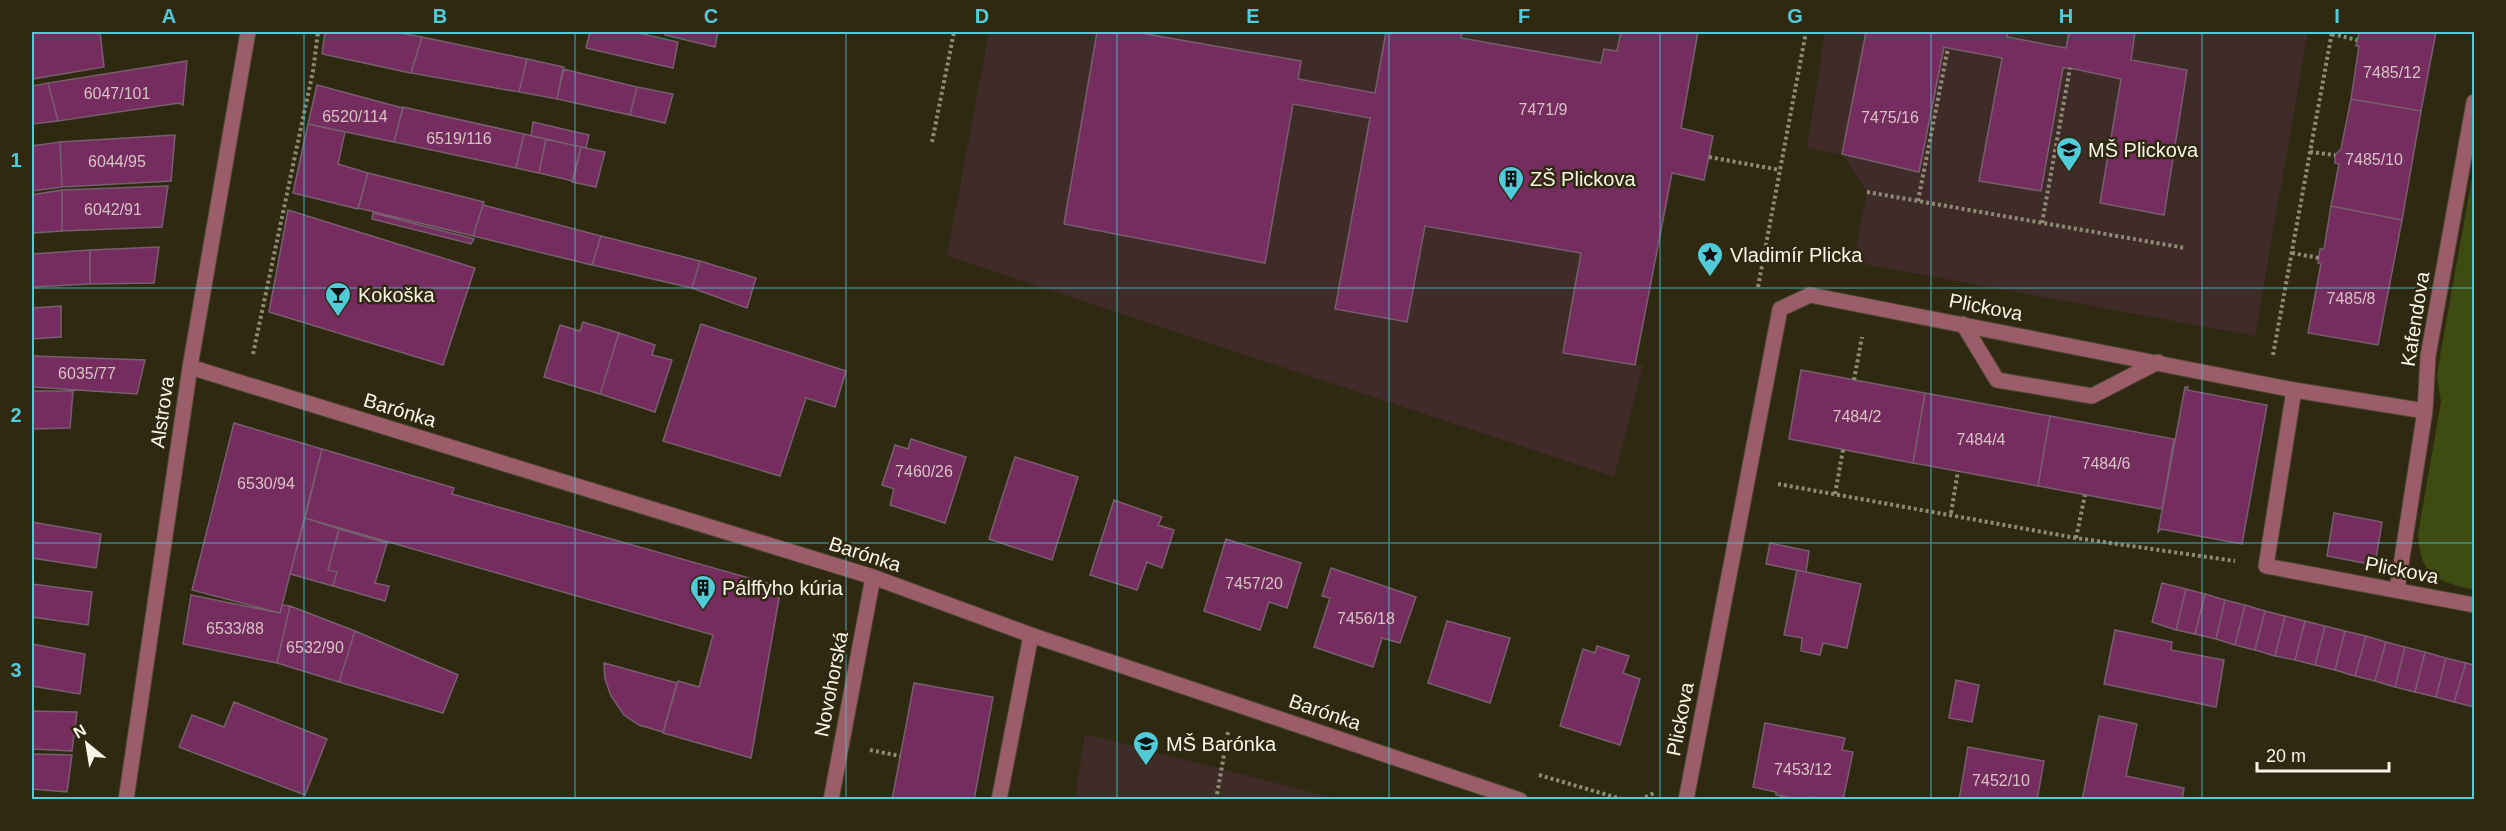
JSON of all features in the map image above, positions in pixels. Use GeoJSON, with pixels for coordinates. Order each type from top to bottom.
{"type":"FeatureCollection","features":[{"type":"Feature","properties":{"kind":"street","name":"Alstrova"},"geometry":{"type":"LineString","coordinates":[[126,800],[190,367],[248,32]]}},
{"type":"Feature","properties":{"kind":"street","name":"Kafendova"},"geometry":{"type":"LineString","coordinates":[[2397,590],[2425,411],[2428,356],[2475,102]]}},
{"type":"Feature","properties":{"kind":"street","name":"Plickova"},"geometry":{"type":"LineString","coordinates":[[1686,800],[1780,309],[1810,295],[2294,390]]}},
{"type":"Feature","properties":{"kind":"street"},"geometry":{"type":"LineString","coordinates":[[1963,324],[1997,380],[2092,396],[2158,362]]}},
{"type":"Feature","properties":{"kind":"street","name":"Barónka"},"geometry":{"type":"LineString","coordinates":[[190,367],[873,577],[1031,635],[1520,800]]}},
{"type":"Feature","properties":{"kind":"street"},"geometry":{"type":"LineString","coordinates":[[2266,566],[2294,390],[2425,411]]}},
{"type":"Feature","properties":{"kind":"street","name":"Plickova"},"geometry":{"type":"LineString","coordinates":[[2266,566],[2475,605]]}},
{"type":"Feature","properties":{"kind":"street","name":"Novohorská"},"geometry":{"type":"LineString","coordinates":[[831,800],[873,577]]}},
{"type":"Feature","properties":{"kind":"street"},"geometry":{"type":"LineString","coordinates":[[999,800],[1031,635]]}},
{"type":"Feature","properties":{"kind":"path"},"geometry":{"type":"LineString","coordinates":[[250,364],[313,71],[318,32]]}},
{"type":"Feature","properties":{"kind":"path"},"geometry":{"type":"LineString","coordinates":[[932,142],[954,32]]}},
{"type":"Feature","properties":{"kind":"path"},"geometry":{"type":"LineString","coordinates":[[2273,356],[2332,33],[2357,40]]}},
{"type":"Feature","properties":{"kind":"path"},"geometry":{"type":"LineString","coordinates":[[1918,201],[1948,48]]}},
{"type":"Feature","properties":{"kind":"path"},"geometry":{"type":"LineString","coordinates":[[2042,223],[2070,68]]}},
{"type":"Feature","properties":{"kind":"path"},"geometry":{"type":"LineString","coordinates":[[2310,152],[2335,155]]}},
{"type":"Feature","properties":{"kind":"path"},"geometry":{"type":"LineString","coordinates":[[1709,156],[1780,170]]}},
{"type":"Feature","properties":{"kind":"path"},"geometry":{"type":"LineString","coordinates":[[1867,192],[2185,248]]}},
{"type":"Feature","properties":{"kind":"path"},"geometry":{"type":"LineString","coordinates":[[2292,253],[2319,258]]}},
{"type":"Feature","properties":{"kind":"path"},"geometry":{"type":"LineString","coordinates":[[1854,380],[1868,306]]}},
{"type":"Feature","properties":{"kind":"path"},"geometry":{"type":"LineString","coordinates":[[1835,494],[1843,450]]}},
{"type":"Feature","properties":{"kind":"path"},"geometry":{"type":"LineString","coordinates":[[1951,513],[1958,471]]}},
{"type":"Feature","properties":{"kind":"path"},"geometry":{"type":"LineString","coordinates":[[1748,478],[1951,513],[2076,538],[2266,566]]}},
{"type":"Feature","properties":{"kind":"path"},"geometry":{"type":"LineString","coordinates":[[2076,538],[2085,495]]}},
{"type":"Feature","properties":{"kind":"path"},"geometry":{"type":"LineString","coordinates":[[1216,800],[1228,731]]}},
{"type":"Feature","properties":{"kind":"path"},"geometry":{"type":"LineString","coordinates":[[865,759],[867,749],[900,756]]}},
{"type":"Feature","properties":{"kind":"shaded area"},"geometry":{"type":"Polygon","coordinates":[[[989,32],[1698,32],[1635,364],[1643,366],[1614,477],[947,256],[989,32]]]}},
{"type":"Feature","properties":{"kind":"shaded area","name":"MŠ Plickova"},"geometry":{"type":"Polygon","coordinates":[[[1825,32],[2308,32],[2255,336],[1853,262],[1867,192],[1842,154],[1807,148],[1825,32]]]}},
{"type":"Feature","properties":{"kind":"shaded area","name":"MŠ Barónka"},"geometry":{"type":"Polygon","coordinates":[[[1085,734],[1338,799],[1075,799],[1085,734]]]}},
{"type":"Feature","properties":{"kind":"green space"},"geometry":{"type":"Polygon","coordinates":[[[2474,167],[2474,590],[2450,584],[2433,575],[2423,560],[2418,534],[2441,402],[2437,377],[2440,356],[2474,167]]]}},
{"type":"Feature","properties":{"kind":"building"},"geometry":{"type":"Polygon","coordinates":[[[32,32],[100,32],[104,67],[32,79],[32,32]]]}},
{"type":"Feature","properties":{"kind":"building"},"geometry":{"type":"Polygon","coordinates":[[[325,32],[396,32],[422,37],[411,73],[322,54],[325,32]]]}},
{"type":"Feature","properties":{"kind":"building"},"geometry":{"type":"Polygon","coordinates":[[[590,32],[634,32],[678,42],[673,68],[586,48],[590,32]]]}},
{"type":"Feature","properties":{"kind":"building"},"geometry":{"type":"Polygon","coordinates":[[[665,32],[718,32],[715,47],[665,35],[665,32]]]}},
{"type":"Feature","properties":{"kind":"building","name":"ZŠ Plickova"},"geometry":{"type":"Polygon","coordinates":[[[1097,32],[1135,32],[1301,61],[1298,79],[1375,93],[1386,32],[1462,32],[1461,38],[1601,63],[1604,49],[1617,51],[1621,32],[1698,32],[1681,128],[1713,136],[1704,180],[1672,173],[1635,365],[1563,353],[1581,253],[1425,226],[1407,322],[1335,309],[1370,118],[1293,104],[1265,263],[1064,224],[1097,32]]]}},
{"type":"Feature","properties":{"kind":"building"},"geometry":{"type":"Polygon","coordinates":[[[1866,32],[2008,32],[2007,37],[2066,48],[2069,32],[2135,32],[2131,60],[2187,70],[2164,215],[2100,203],[2121,79],[2070,68],[2063,68],[2041,191],[1979,181],[2002,58],[1944,47],[1919,172],[1842,154],[1866,32]]]}},
{"type":"Feature","properties":{"kind":"building"},"geometry":{"type":"Polygon","coordinates":[[[2436,32],[2421,111],[2351,99],[2359,46],[2356,46],[2359,33],[2436,32]]]}},
{"type":"Feature","properties":{"kind":"building"},"geometry":{"type":"Polygon","coordinates":[[[422,37],[527,59],[519,92],[411,73],[422,37]]]}},
{"type":"Feature","properties":{"kind":"building"},"geometry":{"type":"Polygon","coordinates":[[[527,59],[564,67],[557,99],[519,92],[527,59]]]}},
{"type":"Feature","properties":{"kind":"building"},"geometry":{"type":"Polygon","coordinates":[[[187,61],[183,105],[179,103],[58,121],[48,83],[187,61]]]}},
{"type":"Feature","properties":{"kind":"building"},"geometry":{"type":"Polygon","coordinates":[[[563,69],[637,87],[630,115],[557,99],[563,69]]]}},
{"type":"Feature","properties":{"kind":"building"},"geometry":{"type":"Polygon","coordinates":[[[48,83],[58,121],[32,124],[32,86],[48,83]]]}},
{"type":"Feature","properties":{"kind":"building"},"geometry":{"type":"Polygon","coordinates":[[[317,85],[403,108],[394,142],[308,124],[317,85]]]}},
{"type":"Feature","properties":{"kind":"building"},"geometry":{"type":"Polygon","coordinates":[[[637,87],[673,94],[665,123],[630,115],[637,87]]]}},
{"type":"Feature","properties":{"kind":"building"},"geometry":{"type":"Polygon","coordinates":[[[2351,99],[2421,111],[2402,220],[2331,206],[2339,164],[2335,163],[2335,155],[2341,149],[2351,99]]]}},
{"type":"Feature","properties":{"kind":"building"},"geometry":{"type":"Polygon","coordinates":[[[403,107],[524,134],[516,168],[394,142],[403,107]]]}},
{"type":"Feature","properties":{"kind":"building"},"geometry":{"type":"Polygon","coordinates":[[[533,122],[589,135],[586,148],[531,136],[533,122]]]}},
{"type":"Feature","properties":{"kind":"building"},"geometry":{"type":"Polygon","coordinates":[[[308,124],[345,132],[338,164],[368,173],[358,209],[293,193],[308,124]]]}},
{"type":"Feature","properties":{"kind":"building"},"geometry":{"type":"Polygon","coordinates":[[[524,134],[546,139],[539,173],[516,168],[524,134]]]}},
{"type":"Feature","properties":{"kind":"building"},"geometry":{"type":"Polygon","coordinates":[[[175,135],[171,181],[62,187],[60,142],[175,135]]]}},
{"type":"Feature","properties":{"kind":"building"},"geometry":{"type":"Polygon","coordinates":[[[546,139],[581,147],[573,181],[539,173],[546,139]]]}},
{"type":"Feature","properties":{"kind":"building"},"geometry":{"type":"Polygon","coordinates":[[[60,142],[62,187],[32,191],[32,146],[60,142]]]}},
{"type":"Feature","properties":{"kind":"building"},"geometry":{"type":"Polygon","coordinates":[[[581,147],[605,152],[596,187],[572,182],[581,147]]]}},
{"type":"Feature","properties":{"kind":"building"},"geometry":{"type":"Polygon","coordinates":[[[368,173],[484,202],[473,236],[358,208],[368,173]]]}},
{"type":"Feature","properties":{"kind":"building"},"geometry":{"type":"Polygon","coordinates":[[[168,186],[162,227],[62,231],[62,190],[168,186]]]}},
{"type":"Feature","properties":{"kind":"building"},"geometry":{"type":"Polygon","coordinates":[[[62,190],[62,231],[32,233],[32,195],[62,190]]]}},
{"type":"Feature","properties":{"kind":"building"},"geometry":{"type":"Polygon","coordinates":[[[483,205],[601,236],[592,265],[473,236],[483,205]]]}},
{"type":"Feature","properties":{"kind":"building"},"geometry":{"type":"Polygon","coordinates":[[[2331,206],[2402,220],[2378,345],[2308,333],[2321,264],[2318,263],[2320,249],[2324,249],[2331,206]]]}},
{"type":"Feature","properties":{"kind":"building"},"geometry":{"type":"Polygon","coordinates":[[[288,210],[475,268],[443,365],[269,312],[288,210]]]}},
{"type":"Feature","properties":{"kind":"building"},"geometry":{"type":"Polygon","coordinates":[[[373,213],[474,239],[471,244],[372,219],[373,213]]]}},
{"type":"Feature","properties":{"kind":"building"},"geometry":{"type":"Polygon","coordinates":[[[601,236],[700,261],[692,288],[592,265],[601,236]]]}},
{"type":"Feature","properties":{"kind":"building"},"geometry":{"type":"Polygon","coordinates":[[[159,247],[154,283],[90,284],[90,250],[159,247]]]}},
{"type":"Feature","properties":{"kind":"building"},"geometry":{"type":"Polygon","coordinates":[[[90,250],[90,284],[32,287],[32,254],[90,250]]]}},
{"type":"Feature","properties":{"kind":"building"},"geometry":{"type":"Polygon","coordinates":[[[700,261],[756,278],[747,308],[692,288],[700,261]]]}},
{"type":"Feature","properties":{"kind":"building"},"geometry":{"type":"Polygon","coordinates":[[[61,306],[61,337],[32,339],[32,308],[61,306]]]}},
{"type":"Feature","properties":{"kind":"building"},"geometry":{"type":"Polygon","coordinates":[[[583,322],[619,333],[600,394],[544,377],[560,325],[580,331],[583,322]]]}},
{"type":"Feature","properties":{"kind":"building"},"geometry":{"type":"Polygon","coordinates":[[[701,324],[846,371],[835,407],[806,398],[780,476],[663,441],[701,324]]]}},
{"type":"Feature","properties":{"kind":"building"},"geometry":{"type":"Polygon","coordinates":[[[619,333],[655,345],[652,355],[672,360],[655,412],[600,394],[619,333]]]}},
{"type":"Feature","properties":{"kind":"building"},"geometry":{"type":"Polygon","coordinates":[[[33,356],[145,360],[137,394],[33,387],[33,356]]]}},
{"type":"Feature","properties":{"kind":"building"},"geometry":{"type":"Polygon","coordinates":[[[1801,370],[1925,393],[1913,463],[1789,439],[1801,370]]]}},
{"type":"Feature","properties":{"kind":"building"},"geometry":{"type":"Polygon","coordinates":[[[2185,387],[2188,387],[2187,390],[2267,405],[2242,544],[2161,529],[2158,532],[2185,387]]]}},
{"type":"Feature","properties":{"kind":"building"},"geometry":{"type":"Polygon","coordinates":[[[32,391],[73,391],[70,428],[32,429],[32,391]]]}},
{"type":"Feature","properties":{"kind":"building"},"geometry":{"type":"Polygon","coordinates":[[[1925,393],[2050,416],[2038,486],[1913,463],[1925,393]]]}},
{"type":"Feature","properties":{"kind":"building"},"geometry":{"type":"Polygon","coordinates":[[[2050,416],[2174,439],[2162,509],[2038,486],[2050,416]]]}},
{"type":"Feature","properties":{"kind":"building"},"geometry":{"type":"Polygon","coordinates":[[[234,423],[322,449],[280,613],[192,590],[234,423]]]}},
{"type":"Feature","properties":{"kind":"building"},"geometry":{"type":"Polygon","coordinates":[[[911,439],[966,457],[945,523],[890,505],[894,489],[882,485],[895,445],[908,449],[911,439]]]}},
{"type":"Feature","properties":{"kind":"building","name":"Pálffyho kúria"},"geometry":{"type":"Polygon","coordinates":[[[322,449],[454,488],[452,494],[781,587],[751,758],[663,733],[678,681],[699,687],[713,635],[305,518],[322,449]]]}},
{"type":"Feature","properties":{"kind":"building"},"geometry":{"type":"Polygon","coordinates":[[[1015,457],[1078,477],[1052,560],[989,539],[1015,457]]]}},
{"type":"Feature","properties":{"kind":"building"},"geometry":{"type":"Polygon","coordinates":[[[1114,500],[1162,517],[1158,525],[1174,530],[1162,568],[1147,562],[1137,590],[1090,575],[1114,500]]]}},
{"type":"Feature","properties":{"kind":"building"},"geometry":{"type":"Polygon","coordinates":[[[2334,513],[2382,522],[2375,565],[2327,556],[2334,513]]]}},
{"type":"Feature","properties":{"kind":"building"},"geometry":{"type":"Polygon","coordinates":[[[305,518],[339,529],[328,570],[337,572],[333,586],[290,574],[305,518]]]}},
{"type":"Feature","properties":{"kind":"building"},"geometry":{"type":"Polygon","coordinates":[[[32,522],[101,534],[96,568],[32,558],[32,522]]]}},
{"type":"Feature","properties":{"kind":"building"},"geometry":{"type":"Polygon","coordinates":[[[339,529],[387,543],[375,583],[389,586],[385,601],[333,586],[337,572],[328,570],[339,529]]]}},
{"type":"Feature","properties":{"kind":"building"},"geometry":{"type":"Polygon","coordinates":[[[1226,539],[1301,563],[1287,608],[1269,602],[1260,630],[1204,611],[1226,539]]]}},
{"type":"Feature","properties":{"kind":"building"},"geometry":{"type":"Polygon","coordinates":[[[1770,543],[1809,551],[1806,572],[1766,564],[1770,543]]]}},
{"type":"Feature","properties":{"kind":"building"},"geometry":{"type":"Polygon","coordinates":[[[1331,568],[1416,597],[1400,643],[1382,638],[1373,667],[1314,647],[1330,598],[1322,596],[1331,568]]]}},
{"type":"Feature","properties":{"kind":"building"},"geometry":{"type":"Polygon","coordinates":[[[1797,570],[1861,584],[1847,648],[1823,643],[1820,655],[1801,651],[1802,638],[1784,635],[1797,570]]]}},
{"type":"Feature","properties":{"kind":"building"},"geometry":{"type":"Polygon","coordinates":[[[2162,583],[2186,589],[2176,630],[2152,622],[2162,583]]]}},
{"type":"Feature","properties":{"kind":"building"},"geometry":{"type":"Polygon","coordinates":[[[32,584],[92,592],[88,625],[32,617],[32,584]]]}},
{"type":"Feature","properties":{"kind":"building"},"geometry":{"type":"Polygon","coordinates":[[[2186,589],[2205,594],[2195,634],[2176,630],[2186,589]]]}},
{"type":"Feature","properties":{"kind":"building"},"geometry":{"type":"Polygon","coordinates":[[[2205,594],[2225,600],[2216,639],[2195,634],[2205,594]]]}},
{"type":"Feature","properties":{"kind":"building"},"geometry":{"type":"Polygon","coordinates":[[[191,595],[280,613],[282,605],[290,606],[277,663],[183,644],[191,595]]]}},
{"type":"Feature","properties":{"kind":"building"},"geometry":{"type":"Polygon","coordinates":[[[2225,600],[2245,605],[2235,645],[2216,639],[2225,600]]]}},
{"type":"Feature","properties":{"kind":"building"},"geometry":{"type":"Polygon","coordinates":[[[2245,605],[2265,611],[2255,650],[2235,645],[2245,605]]]}},
{"type":"Feature","properties":{"kind":"building"},"geometry":{"type":"Polygon","coordinates":[[[290,606],[355,631],[339,682],[277,663],[290,606]]]}},
{"type":"Feature","properties":{"kind":"building"},"geometry":{"type":"Polygon","coordinates":[[[2265,611],[2285,616],[2275,656],[2255,650],[2265,611]]]}},
{"type":"Feature","properties":{"kind":"building"},"geometry":{"type":"Polygon","coordinates":[[[2285,616],[2305,621],[2295,660],[2275,656],[2285,616]]]}},
{"type":"Feature","properties":{"kind":"building"},"geometry":{"type":"Polygon","coordinates":[[[1447,621],[1510,638],[1490,703],[1428,683],[1447,621]]]}},
{"type":"Feature","properties":{"kind":"building"},"geometry":{"type":"Polygon","coordinates":[[[2305,621],[2325,626],[2315,665],[2295,660],[2305,621]]]}},
{"type":"Feature","properties":{"kind":"building"},"geometry":{"type":"Polygon","coordinates":[[[2325,626],[2345,631],[2335,670],[2315,665],[2325,626]]]}},
{"type":"Feature","properties":{"kind":"building"},"geometry":{"type":"Polygon","coordinates":[[[2115,630],[2172,642],[2171,650],[2224,660],[2216,707],[2104,684],[2115,630]]]}},
{"type":"Feature","properties":{"kind":"building"},"geometry":{"type":"Polygon","coordinates":[[[355,631],[458,675],[443,713],[339,682],[355,631]]]}},
{"type":"Feature","properties":{"kind":"building"},"geometry":{"type":"Polygon","coordinates":[[[2345,631],[2366,636],[2355,676],[2335,670],[2345,631]]]}},
{"type":"Feature","properties":{"kind":"building"},"geometry":{"type":"Polygon","coordinates":[[[2366,636],[2386,642],[2375,681],[2355,676],[2366,636]]]}},
{"type":"Feature","properties":{"kind":"building"},"geometry":{"type":"Polygon","coordinates":[[[2386,642],[2405,647],[2395,687],[2375,681],[2386,642]]]}},
{"type":"Feature","properties":{"kind":"building"},"geometry":{"type":"Polygon","coordinates":[[[32,644],[85,654],[80,694],[32,686],[32,644]]]}},
{"type":"Feature","properties":{"kind":"building"},"geometry":{"type":"Polygon","coordinates":[[[1597,646],[1629,656],[1623,673],[1640,679],[1620,745],[1560,726],[1583,649],[1595,653],[1597,646]]]}},
{"type":"Feature","properties":{"kind":"building"},"geometry":{"type":"Polygon","coordinates":[[[2405,647],[2425,652],[2415,692],[2395,687],[2405,647]]]}},
{"type":"Feature","properties":{"kind":"building"},"geometry":{"type":"Polygon","coordinates":[[[2425,652],[2446,658],[2436,697],[2415,692],[2425,652]]]}},
{"type":"Feature","properties":{"kind":"building"},"geometry":{"type":"Polygon","coordinates":[[[2446,658],[2466,663],[2454,702],[2436,697],[2446,658]]]}},
{"type":"Feature","properties":{"kind":"building"},"geometry":{"type":"Polygon","coordinates":[[[604,663],[677,683],[663,732],[639,725],[624,715],[611,696],[605,679],[604,663]]]}},
{"type":"Feature","properties":{"kind":"building"},"geometry":{"type":"Polygon","coordinates":[[[2466,663],[2474,665],[2474,707],[2454,702],[2466,663]]]}},
{"type":"Feature","properties":{"kind":"building"},"geometry":{"type":"Polygon","coordinates":[[[1956,680],[1979,685],[1972,722],[1949,718],[1956,680]]]}},
{"type":"Feature","properties":{"kind":"building"},"geometry":{"type":"Polygon","coordinates":[[[914,683],[993,697],[974,800],[892,800],[914,683]]]}},
{"type":"Feature","properties":{"kind":"building"},"geometry":{"type":"Polygon","coordinates":[[[234,702],[327,739],[305,795],[179,747],[192,715],[224,727],[234,702]]]}},
{"type":"Feature","properties":{"kind":"building"},"geometry":{"type":"Polygon","coordinates":[[[32,711],[77,712],[72,751],[32,749],[32,711]]]}},
{"type":"Feature","properties":{"kind":"building"},"geometry":{"type":"Polygon","coordinates":[[[2099,716],[2137,724],[2126,776],[2184,788],[2182,800],[2082,800],[2099,716]]]}},
{"type":"Feature","properties":{"kind":"building"},"geometry":{"type":"Polygon","coordinates":[[[1765,723],[1845,738],[1842,750],[1853,752],[1843,800],[1809,797],[1802,800],[1776,795],[1776,792],[1753,787],[1765,723]]]}},
{"type":"Feature","properties":{"kind":"building"},"geometry":{"type":"Polygon","coordinates":[[[1968,747],[2044,761],[2037,800],[1959,800],[1968,747]]]}},
{"type":"Feature","properties":{"kind":"building"},"geometry":{"type":"Polygon","coordinates":[[[32,754],[72,755],[67,792],[32,789],[32,754]]]}},
{"type":"Feature","properties":{"kind":"place","name":"MŠ Plickova"},"geometry":{"type":"Point","coordinates":[2069,173]}},
{"type":"Feature","properties":{"kind":"place","name":"ZŠ Plickova"},"geometry":{"type":"Point","coordinates":[1511,202]}},
{"type":"Feature","properties":{"kind":"place","name":"Vladimír Plicka"},"geometry":{"type":"Point","coordinates":[1710,278]}},
{"type":"Feature","properties":{"kind":"place","name":"Kokoška"},"geometry":{"type":"Point","coordinates":[338,318]}},
{"type":"Feature","properties":{"kind":"place","name":"Pálffyho kúria"},"geometry":{"type":"Point","coordinates":[703,611]}},
{"type":"Feature","properties":{"kind":"place","name":"MŠ Barónka"},"geometry":{"type":"Point","coordinates":[1146,767]}}]}
